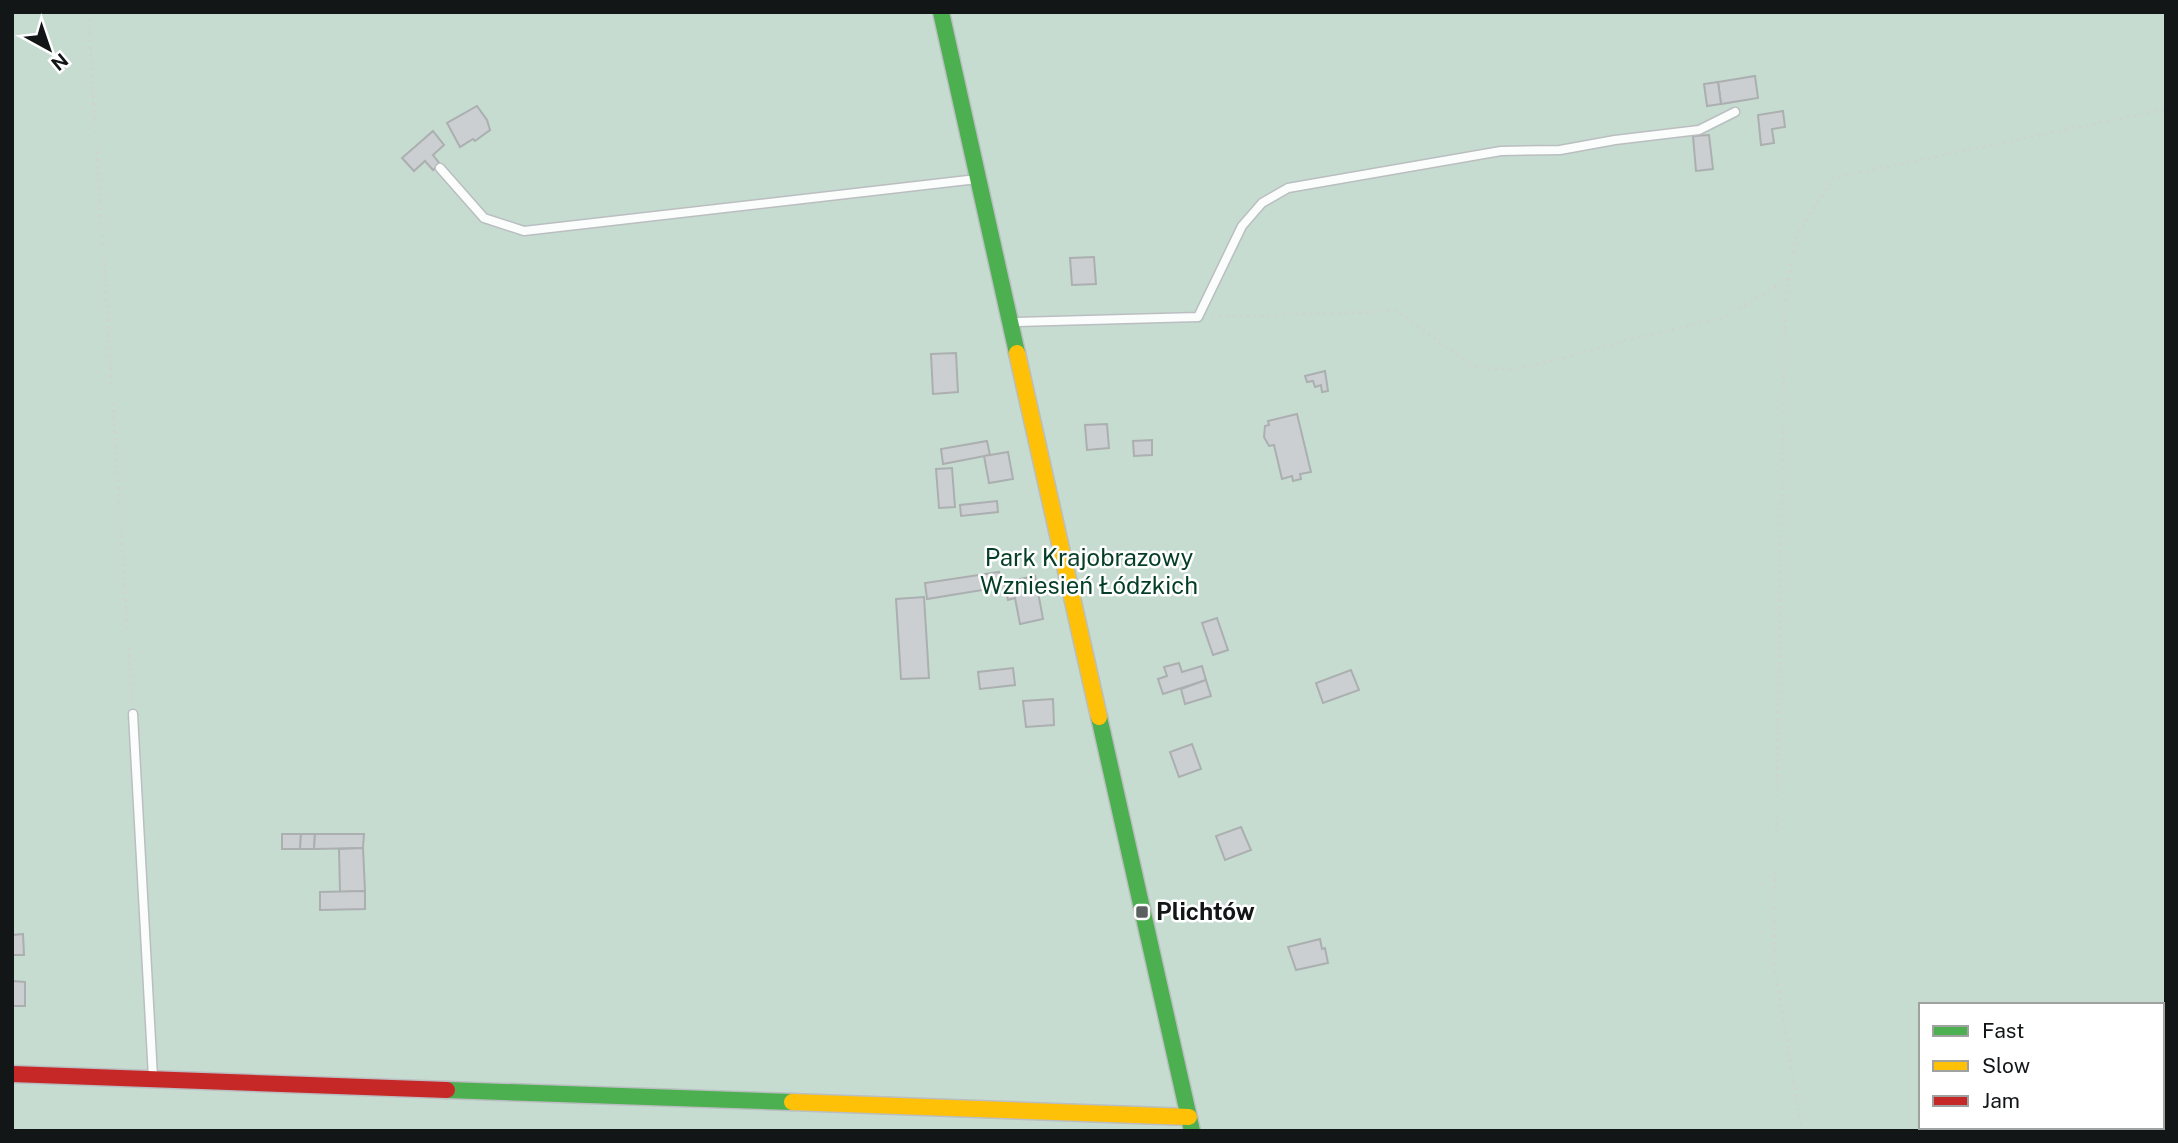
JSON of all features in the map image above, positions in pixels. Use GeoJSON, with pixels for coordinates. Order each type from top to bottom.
{"type":"FeatureCollection","features":[{"type":"Feature","properties":{"kind":"street"},"geometry":{"type":"LineString","coordinates":[[12,1074],[1191,1124],[941,12]]}},
{"type":"Feature","properties":{"kind":"lane"},"geometry":{"type":"LineString","coordinates":[[1010,322],[1199,317],[1242,226],[1262,203],[1288,188],[1501,152],[1560,150],[1699,130],[1735,112]]}},
{"type":"Feature","properties":{"kind":"lane"},"geometry":{"type":"LineString","coordinates":[[440,169],[485,218],[524,231],[978,179]]}},
{"type":"Feature","properties":{"kind":"lane"},"geometry":{"type":"LineString","coordinates":[[133,714],[153,1080]]}},
{"type":"Feature","properties":{"kind":"path"},"geometry":{"type":"LineString","coordinates":[[88,12],[133,714]]}},
{"type":"Feature","properties":{"kind":"path"},"geometry":{"type":"LineString","coordinates":[[1802,1131],[1774,964],[1785,317],[1796,237],[1833,178],[2166,109]]}},
{"type":"Feature","properties":{"kind":"path"},"geometry":{"type":"LineString","coordinates":[[1199,317],[1397,311],[1458,356],[1479,368],[1511,369],[1723,318],[1790,278]]}},
{"type":"Feature","properties":{"kind":"green space","name":"Park Krajobrazowy Wzniesień Łódzkich"},"geometry":{"type":"Polygon","coordinates":[[[12,12],[2166,12],[2166,1131],[12,1131],[12,12]]]}},
{"type":"Feature","properties":{"kind":"building"},"geometry":{"type":"Polygon","coordinates":[[[1755,76],[1758,98],[1721,104],[1718,82],[1755,76]]]}},
{"type":"Feature","properties":{"kind":"building"},"geometry":{"type":"Polygon","coordinates":[[[1718,82],[1721,104],[1707,106],[1704,84],[1718,82]]]}},
{"type":"Feature","properties":{"kind":"building"},"geometry":{"type":"Polygon","coordinates":[[[477,106],[487,120],[490,130],[475,141],[473,139],[460,147],[447,123],[477,106]]]}},
{"type":"Feature","properties":{"kind":"building"},"geometry":{"type":"Polygon","coordinates":[[[1783,111],[1785,127],[1772,129],[1774,143],[1761,145],[1758,115],[1783,111]]]}},
{"type":"Feature","properties":{"kind":"building"},"geometry":{"type":"Polygon","coordinates":[[[433,131],[444,145],[433,155],[440,164],[433,170],[425,161],[414,171],[402,158],[433,131]]]}},
{"type":"Feature","properties":{"kind":"building"},"geometry":{"type":"Polygon","coordinates":[[[1709,135],[1713,169],[1696,171],[1693,136],[1709,135]]]}},
{"type":"Feature","properties":{"kind":"building"},"geometry":{"type":"Polygon","coordinates":[[[1094,257],[1096,284],[1072,285],[1070,258],[1094,257]]]}},
{"type":"Feature","properties":{"kind":"building"},"geometry":{"type":"Polygon","coordinates":[[[956,353],[958,392],[933,394],[931,354],[956,353]]]}},
{"type":"Feature","properties":{"kind":"building"},"geometry":{"type":"Polygon","coordinates":[[[1325,371],[1328,391],[1322,392],[1321,385],[1315,387],[1313,381],[1307,382],[1305,376],[1325,371]]]}},
{"type":"Feature","properties":{"kind":"building"},"geometry":{"type":"Polygon","coordinates":[[[1297,414],[1311,472],[1300,474],[1301,479],[1293,481],[1292,476],[1282,479],[1274,445],[1269,446],[1264,437],[1268,421],[1297,414]]]}},
{"type":"Feature","properties":{"kind":"building"},"geometry":{"type":"Polygon","coordinates":[[[1107,424],[1109,448],[1087,450],[1085,425],[1107,424]]]}},
{"type":"Feature","properties":{"kind":"building"},"geometry":{"type":"Polygon","coordinates":[[[1152,440],[1152,455],[1134,456],[1133,441],[1152,440]]]}},
{"type":"Feature","properties":{"kind":"building"},"geometry":{"type":"Polygon","coordinates":[[[987,441],[990,455],[943,464],[941,449],[987,441]]]}},
{"type":"Feature","properties":{"kind":"building"},"geometry":{"type":"Polygon","coordinates":[[[1008,452],[1013,479],[989,483],[984,456],[1008,452]]]}},
{"type":"Feature","properties":{"kind":"building"},"geometry":{"type":"Polygon","coordinates":[[[952,468],[955,507],[939,508],[936,469],[952,468]]]}},
{"type":"Feature","properties":{"kind":"building"},"geometry":{"type":"Polygon","coordinates":[[[997,501],[998,512],[961,516],[960,505],[997,501]]]}},
{"type":"Feature","properties":{"kind":"building"},"geometry":{"type":"Polygon","coordinates":[[[999,572],[1001,587],[927,599],[925,583],[999,572]]]}},
{"type":"Feature","properties":{"kind":"building"},"geometry":{"type":"Polygon","coordinates":[[[1035,576],[1043,619],[1020,624],[1015,598],[1008,600],[1004,582],[1035,576]]]}},
{"type":"Feature","properties":{"kind":"building"},"geometry":{"type":"Polygon","coordinates":[[[924,597],[929,678],[901,679],[896,599],[924,597]]]}},
{"type":"Feature","properties":{"kind":"building"},"geometry":{"type":"Polygon","coordinates":[[[1217,618],[1228,650],[1213,655],[1202,623],[1217,618]]]}},
{"type":"Feature","properties":{"kind":"building"},"geometry":{"type":"Polygon","coordinates":[[[1179,663],[1182,672],[1202,666],[1206,680],[1163,694],[1158,679],[1167,676],[1164,667],[1179,663]]]}},
{"type":"Feature","properties":{"kind":"building"},"geometry":{"type":"Polygon","coordinates":[[[1013,668],[1015,685],[980,689],[978,672],[1013,668]]]}},
{"type":"Feature","properties":{"kind":"building"},"geometry":{"type":"Polygon","coordinates":[[[1351,670],[1359,690],[1323,703],[1316,683],[1351,670]]]}},
{"type":"Feature","properties":{"kind":"building"},"geometry":{"type":"Polygon","coordinates":[[[1206,680],[1211,696],[1185,704],[1181,689],[1206,680]]]}},
{"type":"Feature","properties":{"kind":"building"},"geometry":{"type":"Polygon","coordinates":[[[1053,699],[1054,725],[1026,727],[1023,701],[1053,699]]]}},
{"type":"Feature","properties":{"kind":"building"},"geometry":{"type":"Polygon","coordinates":[[[1192,744],[1201,769],[1179,777],[1170,752],[1192,744]]]}},
{"type":"Feature","properties":{"kind":"building"},"geometry":{"type":"Polygon","coordinates":[[[1241,827],[1251,850],[1225,860],[1216,836],[1241,827]]]}},
{"type":"Feature","properties":{"kind":"building"},"geometry":{"type":"Polygon","coordinates":[[[282,834],[301,834],[300,849],[282,849],[282,834]]]}},
{"type":"Feature","properties":{"kind":"building"},"geometry":{"type":"Polygon","coordinates":[[[301,834],[315,834],[314,849],[300,849],[301,834]]]}},
{"type":"Feature","properties":{"kind":"building"},"geometry":{"type":"Polygon","coordinates":[[[315,834],[364,834],[363,848],[314,849],[315,834]]]}},
{"type":"Feature","properties":{"kind":"building"},"geometry":{"type":"Polygon","coordinates":[[[363,848],[365,891],[340,892],[339,849],[363,848]]]}},
{"type":"Feature","properties":{"kind":"building"},"geometry":{"type":"Polygon","coordinates":[[[365,891],[365,909],[320,910],[320,892],[365,891]]]}},
{"type":"Feature","properties":{"kind":"building"},"geometry":{"type":"Polygon","coordinates":[[[23,934],[24,955],[12,955],[12,935],[23,934]]]}},
{"type":"Feature","properties":{"kind":"building"},"geometry":{"type":"Polygon","coordinates":[[[1320,939],[1328,963],[1296,970],[1288,947],[1320,939]]]}},
{"type":"Feature","properties":{"kind":"building"},"geometry":{"type":"Polygon","coordinates":[[[12,981],[25,982],[25,1006],[12,1006],[12,981]]]}},
{"type":"Feature","properties":{"kind":"traffic: fast"},"geometry":{"type":"LineString","coordinates":[[941,12],[1017,353]]}},
{"type":"Feature","properties":{"kind":"traffic: fast"},"geometry":{"type":"LineString","coordinates":[[1099,717],[1192,1131]]}},
{"type":"Feature","properties":{"kind":"traffic: fast"},"geometry":{"type":"LineString","coordinates":[[447,1090],[792,1102]]}},
{"type":"Feature","properties":{"kind":"traffic: slow"},"geometry":{"type":"LineString","coordinates":[[1017,353],[1099,717]]}},
{"type":"Feature","properties":{"kind":"traffic: slow"},"geometry":{"type":"LineString","coordinates":[[792,1102],[1189,1117]]}},
{"type":"Feature","properties":{"kind":"traffic: jam"},"geometry":{"type":"LineString","coordinates":[[12,1074],[447,1090]]}},
{"type":"Feature","properties":{"kind":"place","name":"Plichtów"},"geometry":{"type":"Point","coordinates":[1142,912]}}]}
